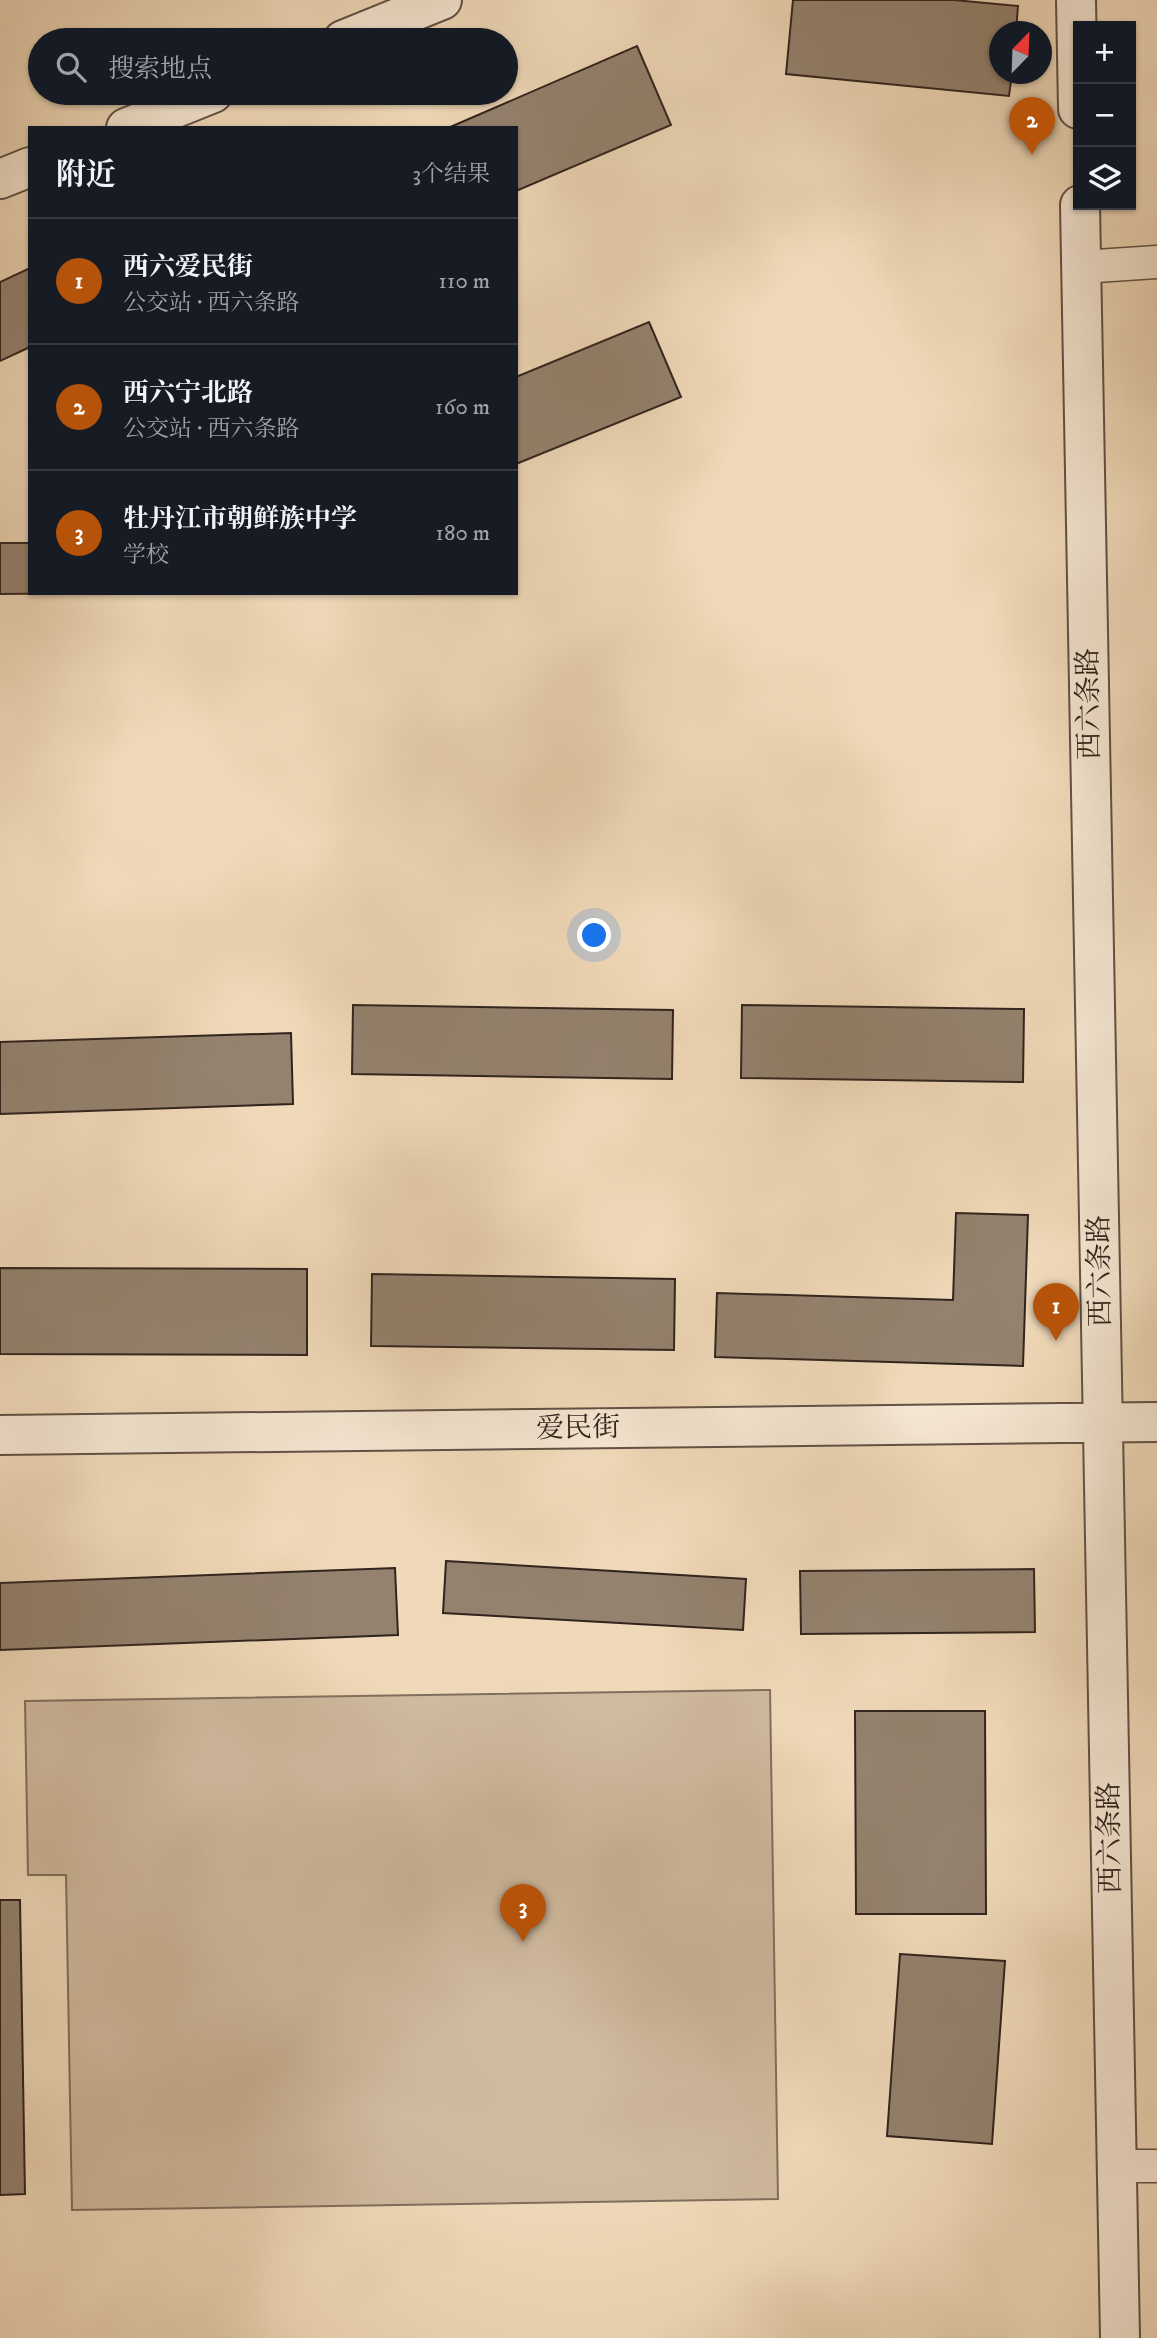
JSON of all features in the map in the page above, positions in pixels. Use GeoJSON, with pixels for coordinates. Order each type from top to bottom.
{"type":"FeatureCollection","features":[{"type":"Feature","properties":{"kind":"street"},"geometry":{"type":"LineString","coordinates":[[373,28],[442,0]]}},
{"type":"Feature","properties":{"kind":"street"},"geometry":{"type":"LineString","coordinates":[[1076,0],[1078,84]]}},
{"type":"Feature","properties":{"kind":"street"},"geometry":{"type":"LineString","coordinates":[[131,126],[183,105]]}},
{"type":"Feature","properties":{"kind":"street"},"geometry":{"type":"LineString","coordinates":[[0,179],[28,168]]}},
{"type":"Feature","properties":{"kind":"street","name":"西六条路"},"geometry":{"type":"LineString","coordinates":[[1080,210],[1120,2338]]}},
{"type":"Feature","properties":{"kind":"street"},"geometry":{"type":"LineString","coordinates":[[1081,267],[1157,262]]}},
{"type":"Feature","properties":{"kind":"street","name":"爱民街"},"geometry":{"type":"LineString","coordinates":[[0,1434],[1157,1422]]}},
{"type":"Feature","properties":{"kind":"street"},"geometry":{"type":"LineString","coordinates":[[1116,2166],[1157,2166]]}},
{"type":"Feature","properties":{"kind":"shaded area"},"geometry":{"type":"Polygon","coordinates":[[[770,1690],[778,2199],[72,2210],[66,1875],[28,1875],[25,1701],[770,1690]]]}},
{"type":"Feature","properties":{"kind":"building"},"geometry":{"type":"Polygon","coordinates":[[[793,0],[954,0],[1018,6],[1017,21],[989,21],[989,84],[1011,84],[1009,96],[786,74],[793,0]]]}},
{"type":"Feature","properties":{"kind":"building"},"geometry":{"type":"Polygon","coordinates":[[[637,46],[671,125],[518,190],[518,126],[453,126],[501,105],[518,105],[518,98],[637,46]]]}},
{"type":"Feature","properties":{"kind":"building"},"geometry":{"type":"Polygon","coordinates":[[[28,269],[28,348],[0,361],[0,282],[28,269]]]}},
{"type":"Feature","properties":{"kind":"building"},"geometry":{"type":"Polygon","coordinates":[[[649,322],[681,397],[518,463],[518,376],[649,322]]]}},
{"type":"Feature","properties":{"kind":"building"},"geometry":{"type":"Polygon","coordinates":[[[0,543],[28,543],[28,594],[0,594],[0,543]]]}},
{"type":"Feature","properties":{"kind":"building"},"geometry":{"type":"Polygon","coordinates":[[[353,1005],[673,1010],[672,1079],[352,1074],[353,1005]]]}},
{"type":"Feature","properties":{"kind":"building"},"geometry":{"type":"Polygon","coordinates":[[[742,1005],[1024,1009],[1023,1082],[741,1078],[742,1005]]]}},
{"type":"Feature","properties":{"kind":"building"},"geometry":{"type":"Polygon","coordinates":[[[291,1033],[293,1104],[0,1114],[0,1042],[291,1033]]]}},
{"type":"Feature","properties":{"kind":"building"},"geometry":{"type":"Polygon","coordinates":[[[956,1213],[1028,1215],[1023,1366],[715,1357],[717,1293],[953,1300],[956,1213]]]}},
{"type":"Feature","properties":{"kind":"building"},"geometry":{"type":"Polygon","coordinates":[[[0,1268],[307,1269],[307,1355],[0,1354],[0,1268]]]}},
{"type":"Feature","properties":{"kind":"building"},"geometry":{"type":"Polygon","coordinates":[[[372,1274],[675,1279],[674,1350],[371,1346],[372,1274]]]}},
{"type":"Feature","properties":{"kind":"building"},"geometry":{"type":"Polygon","coordinates":[[[446,1561],[746,1579],[743,1630],[443,1613],[446,1561]]]}},
{"type":"Feature","properties":{"kind":"building"},"geometry":{"type":"Polygon","coordinates":[[[395,1568],[398,1635],[0,1650],[0,1583],[395,1568]]]}},
{"type":"Feature","properties":{"kind":"building"},"geometry":{"type":"Polygon","coordinates":[[[1034,1569],[1035,1632],[801,1634],[800,1571],[1034,1569]]]}},
{"type":"Feature","properties":{"kind":"building"},"geometry":{"type":"Polygon","coordinates":[[[855,1711],[985,1711],[986,1914],[856,1914],[855,1711]]]}},
{"type":"Feature","properties":{"kind":"building"},"geometry":{"type":"Polygon","coordinates":[[[0,1900],[20,1900],[25,2194],[0,2195],[0,1900]]]}},
{"type":"Feature","properties":{"kind":"building"},"geometry":{"type":"Polygon","coordinates":[[[900,1954],[1005,1961],[992,2144],[887,2136],[900,1954]]]}},
{"type":"Feature","properties":{"kind":"place","name":"西六宁北路"},"geometry":{"type":"Point","coordinates":[1032,155]}},
{"type":"Feature","properties":{"kind":"place","name":"西六爱民街"},"geometry":{"type":"Point","coordinates":[1056,1341]}},
{"type":"Feature","properties":{"kind":"place","name":"牡丹江市朝鲜族中学"},"geometry":{"type":"Point","coordinates":[523,1942]}}]}
